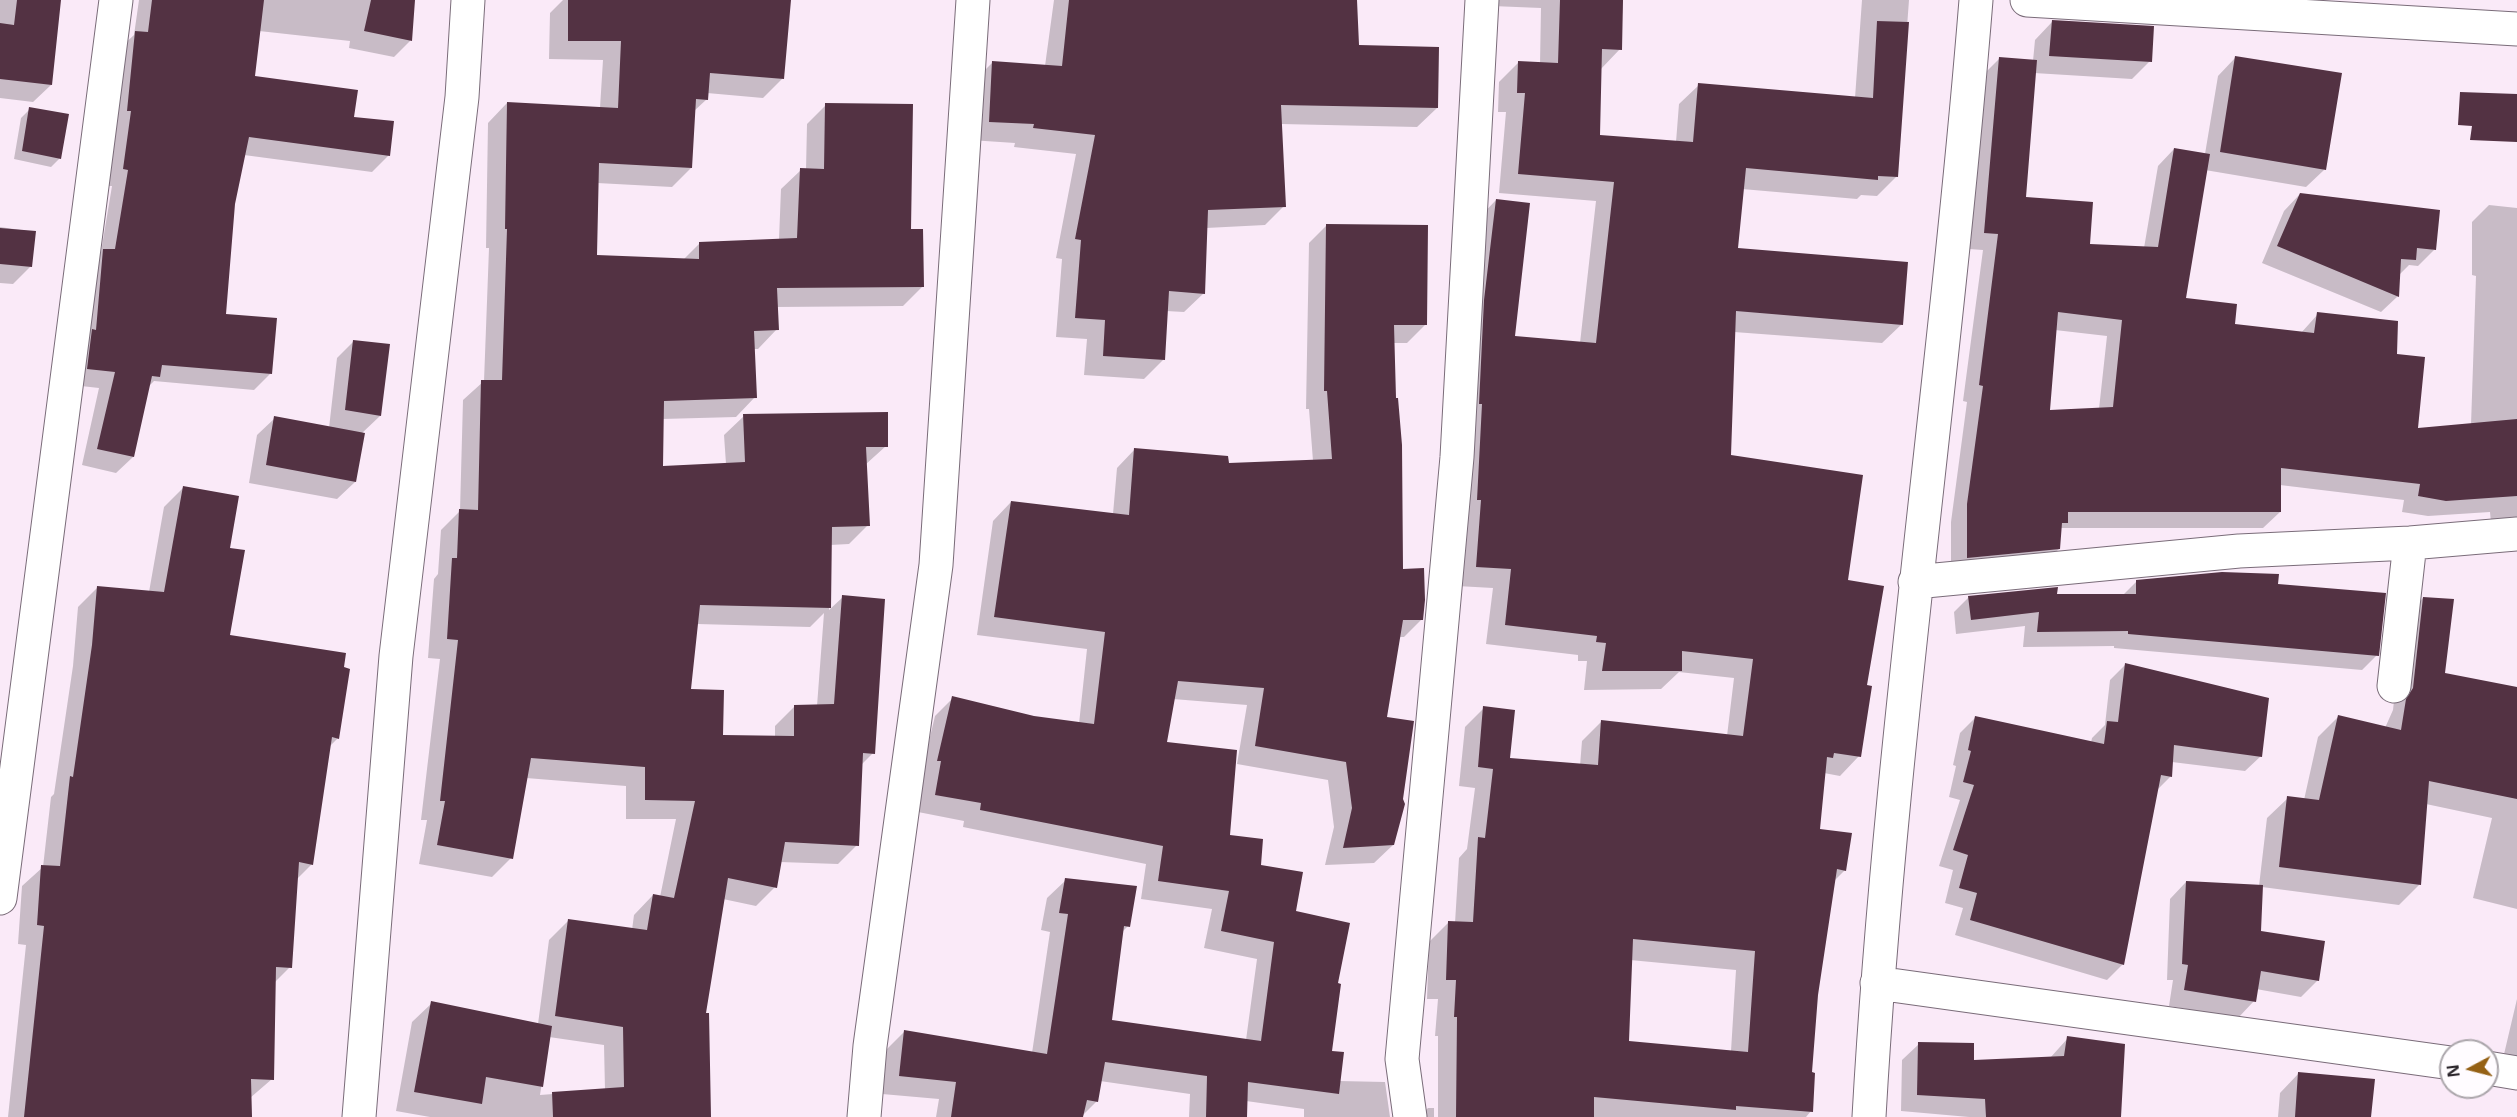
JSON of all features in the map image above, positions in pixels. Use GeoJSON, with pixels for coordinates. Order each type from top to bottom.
{"type":"FeatureCollection","features":[{"type":"Feature","properties":{"kind":"street"},"geometry":{"type":"LineString","coordinates":[[0,898],[116,0]]}},
{"type":"Feature","properties":{"kind":"street"},"geometry":{"type":"LineString","coordinates":[[359,1117],[396,656],[462,97],[468,0]]}},
{"type":"Feature","properties":{"kind":"street"},"geometry":{"type":"LineString","coordinates":[[864,1117],[870,1046],[936,565],[973,0]]}},
{"type":"Feature","properties":{"kind":"street"},"geometry":{"type":"LineString","coordinates":[[1410,1117],[1402,1059],[1457,457],[1482,0]]}},
{"type":"Feature","properties":{"kind":"street"},"geometry":{"type":"LineString","coordinates":[[1869,1117],[1877,983],[1915,582],[1976,0]]}},
{"type":"Feature","properties":{"kind":"street"},"geometry":{"type":"LineString","coordinates":[[2027,0],[2517,29]]}},
{"type":"Feature","properties":{"kind":"street"},"geometry":{"type":"LineString","coordinates":[[1915,582],[2239,551],[2410,543],[2517,534]]}},
{"type":"Feature","properties":{"kind":"street"},"geometry":{"type":"LineString","coordinates":[[2394,686],[2410,543]]}},
{"type":"Feature","properties":{"kind":"street"},"geometry":{"type":"LineString","coordinates":[[1877,983],[2439,1061]]}},
{"type":"Feature","properties":{"kind":"street"},"geometry":{"type":"LineString","coordinates":[[2499,1070],[2517,1073]]}},
{"type":"Feature","properties":{"kind":"building"},"geometry":{"type":"Polygon","coordinates":[[[17,0],[61,0],[52,85],[0,79],[0,23],[14,25],[17,0]]]}},
{"type":"Feature","properties":{"kind":"building"},"geometry":{"type":"Polygon","coordinates":[[[152,0],[264,0],[255,76],[358,90],[354,117],[394,121],[390,156],[249,137],[235,204],[226,314],[277,318],[272,374],[162,365],[160,377],[152,376],[134,457],[97,449],[115,372],[87,369],[92,329],[96,330],[103,249],[115,249],[128,170],[123,169],[131,111],[127,111],[135,31],[148,32],[152,0]]]}},
{"type":"Feature","properties":{"kind":"building"},"geometry":{"type":"Polygon","coordinates":[[[371,0],[415,0],[412,41],[364,31],[371,0]]]}},
{"type":"Feature","properties":{"kind":"building"},"geometry":{"type":"Polygon","coordinates":[[[568,0],[791,0],[784,79],[710,73],[708,100],[696,99],[692,168],[599,163],[597,255],[699,259],[699,242],[797,238],[800,168],[824,169],[825,103],[913,104],[911,229],[923,229],[924,287],[777,288],[779,330],[754,331],[757,398],[664,401],[663,466],[745,462],[743,414],[888,412],[888,447],[866,447],[870,526],[832,527],[831,608],[700,605],[691,689],[724,690],[723,735],[794,736],[794,705],[834,704],[842,595],[885,599],[875,754],[863,753],[859,846],[785,842],[777,888],[728,878],[706,1013],[709,1013],[711,1117],[553,1117],[552,1092],[624,1087],[623,1027],[555,1016],[568,919],[647,930],[653,894],[674,898],[695,801],[645,800],[645,767],[531,758],[513,859],[437,845],[445,801],[440,801],[458,640],[447,639],[452,558],[457,558],[459,509],[478,510],[481,380],[502,380],[507,229],[505,229],[507,102],[618,108],[621,41],[568,41],[568,0]]]}},
{"type":"Feature","properties":{"kind":"building"},"geometry":{"type":"Polygon","coordinates":[[[1069,0],[1357,0],[1359,45],[1439,47],[1438,108],[1281,105],[1286,207],[1208,210],[1205,294],[1169,291],[1165,360],[1103,356],[1105,320],[1075,318],[1081,240],[1075,239],[1095,135],[1033,128],[1034,124],[989,122],[992,61],[1062,66],[1069,0]]]}},
{"type":"Feature","properties":{"kind":"building"},"geometry":{"type":"Polygon","coordinates":[[[1560,0],[1623,0],[1622,50],[1602,49],[1600,135],[1693,142],[1698,83],[1873,98],[1877,21],[1909,22],[1898,177],[1878,176],[1878,180],[1746,168],[1738,248],[1908,262],[1903,325],[1736,311],[1731,455],[1863,475],[1848,580],[1884,586],[1867,685],[1872,686],[1861,757],[1834,753],[1833,758],[1827,757],[1820,829],[1852,833],[1846,871],[1837,869],[1818,995],[1812,1072],[1815,1073],[1813,1112],[1736,1106],[1736,1110],[1594,1097],[1594,1117],[1456,1117],[1457,1017],[1454,1017],[1456,980],[1446,980],[1448,921],[1473,922],[1478,837],[1485,838],[1493,769],[1478,767],[1483,706],[1515,710],[1510,758],[1598,765],[1601,720],[1743,736],[1753,659],[1682,651],[1682,671],[1602,671],[1606,643],[1596,642],[1597,636],[1505,625],[1511,569],[1476,567],[1481,500],[1477,500],[1484,300],[1496,199],[1530,203],[1515,336],[1596,343],[1614,182],[1518,174],[1525,93],[1517,93],[1518,61],[1558,63],[1560,0]],[[1633,939],[1629,1041],[1748,1052],[1755,951],[1633,939]]]}},
{"type":"Feature","properties":{"kind":"building"},"geometry":{"type":"Polygon","coordinates":[[[2052,20],[2154,26],[2152,62],[2049,56],[2052,20]]]}},
{"type":"Feature","properties":{"kind":"building"},"geometry":{"type":"Polygon","coordinates":[[[2235,56],[2342,73],[2326,170],[2220,152],[2235,56]]]}},
{"type":"Feature","properties":{"kind":"building"},"geometry":{"type":"Polygon","coordinates":[[[1999,57],[2037,60],[2026,197],[2093,202],[2090,244],[2158,247],[2174,148],[2210,154],[2186,298],[2237,304],[2235,324],[2314,333],[2317,312],[2398,321],[2397,354],[2425,357],[2418,428],[2517,419],[2517,496],[2446,501],[2418,496],[2420,484],[2281,468],[2281,512],[2068,512],[2068,523],[2062,523],[2060,549],[1967,558],[1967,504],[1983,386],[1979,385],[1998,234],[1984,233],[1999,57]],[[2058,312],[2050,410],[2113,407],[2122,320],[2058,312]]]}},
{"type":"Feature","properties":{"kind":"building"},"geometry":{"type":"Polygon","coordinates":[[[2460,92],[2517,94],[2517,142],[2470,140],[2472,126],[2458,125],[2460,92]]]}},
{"type":"Feature","properties":{"kind":"building"},"geometry":{"type":"Polygon","coordinates":[[[29,107],[69,114],[61,159],[22,151],[29,107]]]}},
{"type":"Feature","properties":{"kind":"building"},"geometry":{"type":"Polygon","coordinates":[[[2300,193],[2440,210],[2436,250],[2417,248],[2416,260],[2401,259],[2399,297],[2277,246],[2300,193]]]}},
{"type":"Feature","properties":{"kind":"building"},"geometry":{"type":"Polygon","coordinates":[[[1326,224],[1428,225],[1427,325],[1394,325],[1396,398],[1398,398],[1402,445],[1403,569],[1424,568],[1425,600],[1423,620],[1403,620],[1387,717],[1414,721],[1403,799],[1405,804],[1394,845],[1343,848],[1352,808],[1346,762],[1255,746],[1264,688],[1178,681],[1167,742],[1237,750],[1230,835],[1263,839],[1261,865],[1303,872],[1296,911],[1350,923],[1338,983],[1341,984],[1332,1051],[1344,1052],[1339,1094],[1248,1082],[1247,1117],[1206,1117],[1207,1076],[1105,1062],[1098,1102],[1087,1100],[1083,1117],[951,1117],[956,1082],[899,1076],[904,1030],[1047,1054],[1068,914],[1059,913],[1065,878],[1137,886],[1130,927],[1124,926],[1112,1020],[1261,1041],[1274,942],[1221,931],[1229,891],[1158,881],[1163,846],[980,810],[981,803],[935,795],[941,761],[937,761],[952,696],[1034,716],[1094,724],[1105,632],[994,617],[1011,501],[1129,515],[1134,448],[1228,456],[1229,463],[1332,459],[1327,391],[1324,391],[1326,224]]]}},
{"type":"Feature","properties":{"kind":"building"},"geometry":{"type":"Polygon","coordinates":[[[0,228],[36,231],[32,267],[0,264],[0,228]]]}},
{"type":"Feature","properties":{"kind":"building"},"geometry":{"type":"Polygon","coordinates":[[[353,340],[390,344],[381,416],[345,410],[353,340]]]}},
{"type":"Feature","properties":{"kind":"building"},"geometry":{"type":"Polygon","coordinates":[[[274,416],[365,433],[356,482],[266,465],[274,416]]]}},
{"type":"Feature","properties":{"kind":"building"},"geometry":{"type":"Polygon","coordinates":[[[183,486],[239,496],[230,548],[245,550],[230,635],[346,653],[344,667],[350,669],[339,739],[332,737],[313,865],[299,862],[292,968],[276,967],[274,1080],[251,1079],[252,1117],[24,1117],[44,926],[37,925],[41,865],[60,866],[70,776],[73,777],[92,645],[97,586],[164,592],[183,486]]]}},
{"type":"Feature","properties":{"kind":"building"},"geometry":{"type":"Polygon","coordinates":[[[2222,572],[2279,574],[2278,584],[2386,593],[2379,656],[2128,634],[2128,631],[2037,632],[2039,612],[1971,620],[1968,596],[2058,587],[2057,594],[2136,594],[2136,580],[2222,572]]]}},
{"type":"Feature","properties":{"kind":"building"},"geometry":{"type":"Polygon","coordinates":[[[2423,597],[2454,599],[2445,673],[2517,687],[2517,799],[2429,781],[2421,885],[2279,867],[2287,796],[2319,800],[2338,715],[2401,730],[2406,699],[2413,688],[2423,597]]]}},
{"type":"Feature","properties":{"kind":"building"},"geometry":{"type":"Polygon","coordinates":[[[2125,663],[2269,698],[2262,757],[2174,745],[2172,777],[2161,775],[2124,965],[1970,920],[1977,893],[1959,888],[1968,855],[1953,850],[1974,785],[1963,782],[1971,751],[1968,750],[1975,716],[2104,744],[2107,721],[2118,722],[2125,663]]]}},
{"type":"Feature","properties":{"kind":"building"},"geometry":{"type":"Polygon","coordinates":[[[2186,881],[2263,885],[2261,931],[2325,941],[2319,981],[2261,971],[2256,1002],[2184,990],[2188,965],[2182,964],[2186,881]]]}},
{"type":"Feature","properties":{"kind":"building"},"geometry":{"type":"Polygon","coordinates":[[[431,1001],[552,1026],[543,1087],[486,1077],[482,1104],[414,1092],[431,1001]]]}},
{"type":"Feature","properties":{"kind":"building"},"geometry":{"type":"Polygon","coordinates":[[[2067,1036],[2125,1044],[2121,1117],[1986,1117],[1985,1099],[1917,1095],[1918,1042],[1974,1043],[1974,1060],[2064,1056],[2067,1036]]]}},
{"type":"Feature","properties":{"kind":"building"},"geometry":{"type":"Polygon","coordinates":[[[2298,1072],[2375,1079],[2371,1117],[2295,1117],[2298,1072]]]}}]}
